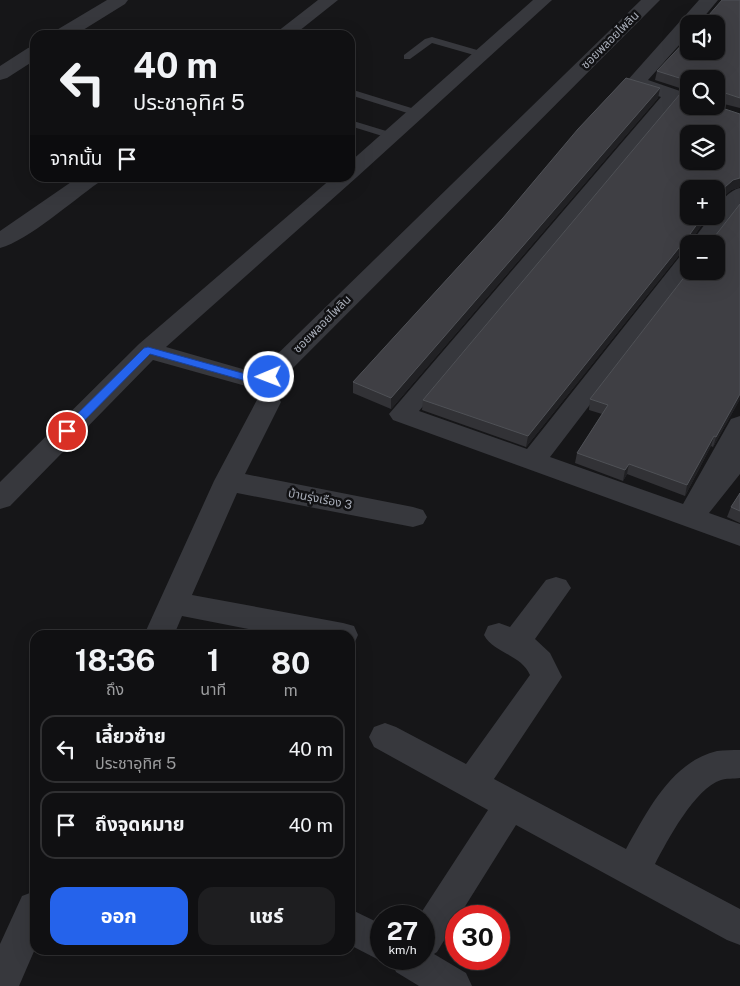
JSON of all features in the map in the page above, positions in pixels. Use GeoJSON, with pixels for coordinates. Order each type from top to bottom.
{"type":"FeatureCollection","features":[{"type":"Feature","properties":{"kind":"street"},"geometry":{"type":"LineString","coordinates":[[70,30],[119,0]]}},
{"type":"Feature","properties":{"kind":"street"},"geometry":{"type":"LineString","coordinates":[[289,30],[329,0]]}},
{"type":"Feature","properties":{"kind":"street"},"geometry":{"type":"LineString","coordinates":[[355,169],[543,0]]}},
{"type":"Feature","properties":{"kind":"street","name":"ซอยพลอยไพลิน"},"geometry":{"type":"LineString","coordinates":[[148,350],[253,380],[262,380],[269,377],[651,0]]}},
{"type":"Feature","properties":{"kind":"street"},"geometry":{"type":"LineString","coordinates":[[680,97],[636,82],[709,0]]}},
{"type":"Feature","properties":{"kind":"street"},"geometry":{"type":"LineString","coordinates":[[0,74],[30,55]]}},
{"type":"Feature","properties":{"kind":"street"},"geometry":{"type":"LineString","coordinates":[[680,98],[402,414],[740,534]]}},
{"type":"Feature","properties":{"kind":"street"},"geometry":{"type":"LineString","coordinates":[[0,241],[25,226],[85,182]]}},
{"type":"Feature","properties":{"kind":"street"},"geometry":{"type":"LineString","coordinates":[[0,499],[148,350],[339,182]]}},
{"type":"Feature","properties":{"kind":"street"},"geometry":{"type":"LineString","coordinates":[[708,235],[740,194]]}},
{"type":"Feature","properties":{"kind":"street"},"geometry":{"type":"LineString","coordinates":[[533,460],[680,272]]}},
{"type":"Feature","properties":{"kind":"street"},"geometry":{"type":"LineString","coordinates":[[161,630],[228,481],[268,402]]}},
{"type":"Feature","properties":{"kind":"street"},"geometry":{"type":"LineString","coordinates":[[690,517],[740,425]]}},
{"type":"Feature","properties":{"kind":"street"},"geometry":{"type":"LineString","coordinates":[[690,517],[740,455]]}},
{"type":"Feature","properties":{"kind":"street","name":"บ้านรุ่งเรือง 3"},"geometry":{"type":"LineString","coordinates":[[228,481],[413,516]]}},
{"type":"Feature","properties":{"kind":"street"},"geometry":{"type":"LineString","coordinates":[[471,784],[546,677],[543,666],[533,655],[507,639],[556,588]]}},
{"type":"Feature","properties":{"kind":"street"},"geometry":{"type":"LineString","coordinates":[[174,603],[315,630]]}},
{"type":"Feature","properties":{"kind":"street"},"geometry":{"type":"LineString","coordinates":[[385,737],[740,928]]}},
{"type":"Feature","properties":{"kind":"street"},"geometry":{"type":"LineString","coordinates":[[633,870],[667,811],[698,776],[715,766],[740,764]]}},
{"type":"Feature","properties":{"kind":"street"},"geometry":{"type":"LineString","coordinates":[[435,912],[511,804]]}},
{"type":"Feature","properties":{"kind":"street"},"geometry":{"type":"LineString","coordinates":[[0,986],[30,919]]}},
{"type":"Feature","properties":{"kind":"street"},"geometry":{"type":"LineString","coordinates":[[355,928],[370,935]]}},
{"type":"Feature","properties":{"kind":"street"},"geometry":{"type":"LineString","coordinates":[[431,970],[453,986]]}},
{"type":"Feature","properties":{"kind":"lane"},"geometry":{"type":"LineString","coordinates":[[407,57],[432,40],[481,54]]}},
{"type":"Feature","properties":{"kind":"lane"},"geometry":{"type":"LineString","coordinates":[[355,94],[417,113]]}},
{"type":"Feature","properties":{"kind":"lane"},"geometry":{"type":"LineString","coordinates":[[355,125],[392,136]]}},
{"type":"Feature","properties":{"kind":"building"},"geometry":{"type":"Polygon","coordinates":[[[722,0],[740,0],[740,98],[725,93],[725,70],[680,70],[680,78],[657,71],[680,47],[680,60],[725,60],[725,15],[709,15],[722,0]]]}},
{"type":"Feature","properties":{"kind":"building"},"geometry":{"type":"Polygon","coordinates":[[[626,78],[660,88],[391,398],[353,382],[503,218],[578,129],[626,78]]]}},
{"type":"Feature","properties":{"kind":"building"},"geometry":{"type":"Polygon","coordinates":[[[680,94],[680,115],[725,115],[725,109],[740,114],[740,178],[733,180],[725,187],[725,180],[680,180],[680,225],[696,225],[691,235],[680,235],[680,246],[528,436],[423,400],[680,94]]]}},
{"type":"Feature","properties":{"kind":"building"},"geometry":{"type":"Polygon","coordinates":[[[740,204],[740,394],[687,485],[629,464],[625,470],[577,453],[608,405],[590,399],[682,280],[725,280],[725,235],[716,235],[740,204]]]}},
{"type":"Feature","properties":{"kind":"building"},"geometry":{"type":"Polygon","coordinates":[[[740,493],[740,511],[731,507],[740,493]]]}},
{"type":"Feature","properties":{"kind":"route"},"geometry":{"type":"LineString","coordinates":[[67,431],[148,350],[253,380],[262,380],[269,377]]}}]}
